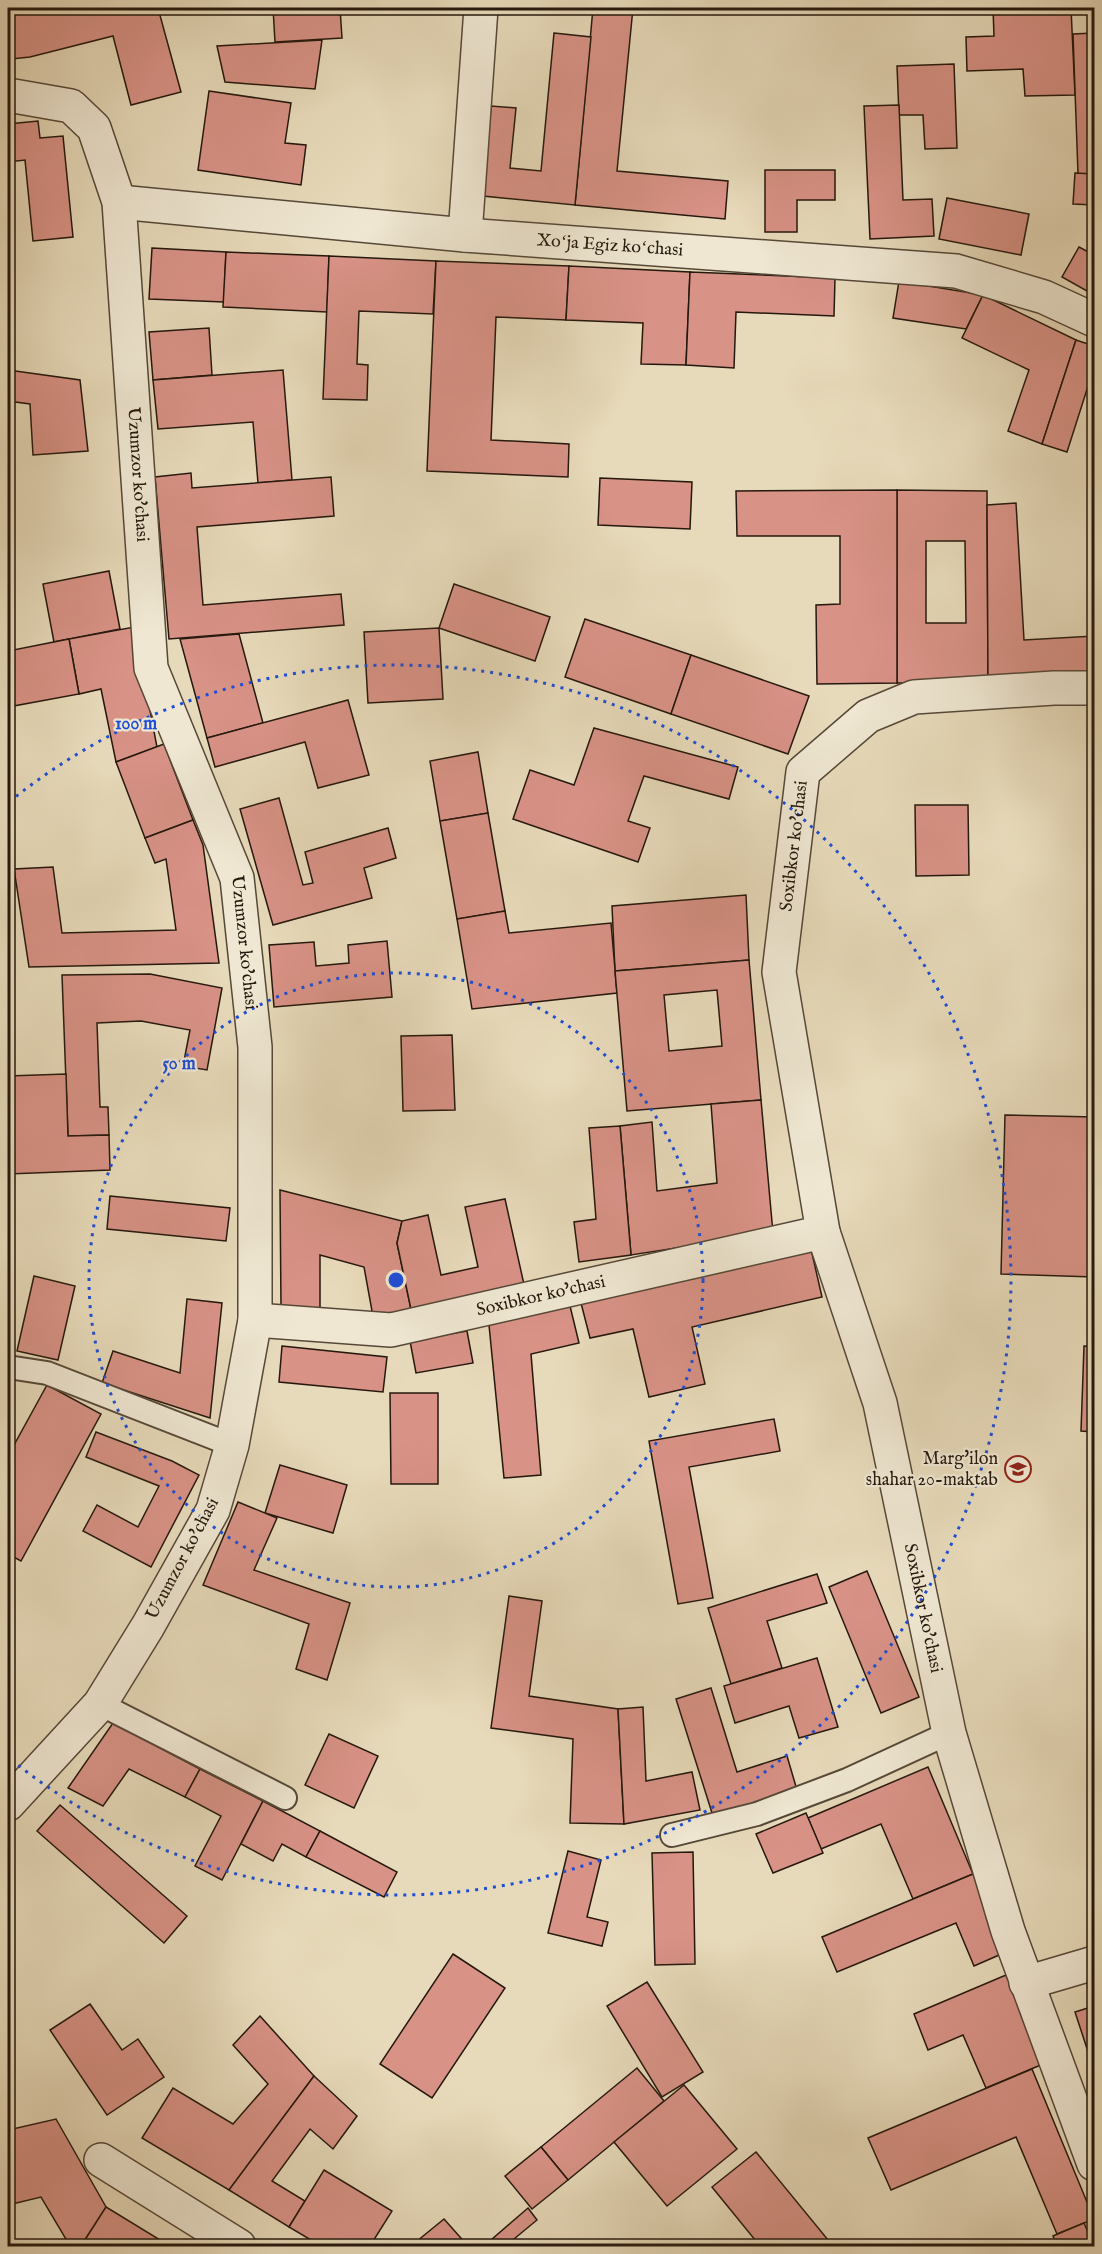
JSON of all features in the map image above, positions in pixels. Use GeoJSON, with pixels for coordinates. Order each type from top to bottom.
{"type":"FeatureCollection","features":[{"type":"Feature","properties":{"kind":"street"},"geometry":{"type":"LineString","coordinates":[[465,235],[481,8]]}},
{"type":"Feature","properties":{"kind":"street","name":"Uzumzor ko'chasi"},"geometry":{"type":"LineString","coordinates":[[8,95],[71,106],[94,128],[119,202],[151,668],[237,878],[255,1047],[255,1320],[232,1445],[213,1510],[148,1626],[100,1704],[8,1804]]}},
{"type":"Feature","properties":{"kind":"street","name":"Xoʻja Egiz koʻchasi"},"geometry":{"type":"LineString","coordinates":[[119,202],[465,235],[956,271],[1044,297],[1095,320]]}},
{"type":"Feature","properties":{"kind":"street","name":"Soxibkor ko'chasi"},"geometry":{"type":"LineString","coordinates":[[1095,688],[1054,688],[914,697],[868,716],[803,772],[779,972],[823,1232],[880,1403],[949,1733],[1008,1931],[1095,2164]]}},
{"type":"Feature","properties":{"kind":"street","name":"Soxibkor ko'chasi"},"geometry":{"type":"LineString","coordinates":[[255,1320],[391,1330],[823,1232]]}},
{"type":"Feature","properties":{"kind":"street"},"geometry":{"type":"LineString","coordinates":[[1026,1983],[1095,1963]]}},
{"type":"Feature","properties":{"kind":"street"},"geometry":{"type":"LineString","coordinates":[[101,2160],[239,2247]]}},
{"type":"Feature","properties":{"kind":"lane"},"geometry":{"type":"LineString","coordinates":[[8,1367],[48,1373],[232,1445]]}},
{"type":"Feature","properties":{"kind":"lane"},"geometry":{"type":"LineString","coordinates":[[100,1704],[285,1798]]}},
{"type":"Feature","properties":{"kind":"lane"},"geometry":{"type":"LineString","coordinates":[[672,1835],[757,1814],[847,1780],[949,1733]]}},
{"type":"Feature","properties":{"kind":"building"},"geometry":{"type":"Polygon","coordinates":[[[8,8],[24,8],[25,10],[37,8],[158,8],[181,92],[131,105],[113,36],[30,57],[11,59],[8,57],[8,8]]]}},
{"type":"Feature","properties":{"kind":"building"},"geometry":{"type":"Polygon","coordinates":[[[273,8],[340,8],[342,38],[275,42],[273,8]]]}},
{"type":"Feature","properties":{"kind":"building"},"geometry":{"type":"Polygon","coordinates":[[[593,8],[633,8],[617,171],[728,181],[725,219],[575,205],[593,8]]]}},
{"type":"Feature","properties":{"kind":"building"},"geometry":{"type":"Polygon","coordinates":[[[714,8],[747,8],[746,11],[714,8]]]}},
{"type":"Feature","properties":{"kind":"building"},"geometry":{"type":"Polygon","coordinates":[[[993,8],[1071,8],[1075,95],[1025,96],[1023,69],[967,71],[966,37],[994,36],[993,8]]]}},
{"type":"Feature","properties":{"kind":"building"},"geometry":{"type":"Polygon","coordinates":[[[554,33],[591,37],[575,205],[483,196],[491,106],[516,108],[510,168],[541,171],[554,33]]]}},
{"type":"Feature","properties":{"kind":"building"},"geometry":{"type":"Polygon","coordinates":[[[1094,33],[1094,174],[1078,174],[1073,34],[1094,33]]]}},
{"type":"Feature","properties":{"kind":"building"},"geometry":{"type":"Polygon","coordinates":[[[322,40],[315,89],[225,82],[217,46],[322,40]]]}},
{"type":"Feature","properties":{"kind":"building"},"geometry":{"type":"Polygon","coordinates":[[[954,64],[957,148],[925,149],[923,115],[899,115],[897,66],[954,64]]]}},
{"type":"Feature","properties":{"kind":"building"},"geometry":{"type":"Polygon","coordinates":[[[209,91],[291,103],[285,143],[306,145],[301,185],[198,170],[209,91]]]}},
{"type":"Feature","properties":{"kind":"building"},"geometry":{"type":"Polygon","coordinates":[[[899,105],[903,200],[932,199],[934,236],[870,239],[864,106],[899,105]]]}},
{"type":"Feature","properties":{"kind":"building"},"geometry":{"type":"Polygon","coordinates":[[[38,121],[40,138],[63,136],[73,237],[33,241],[25,160],[8,162],[8,124],[38,121]]]}},
{"type":"Feature","properties":{"kind":"building"},"geometry":{"type":"Polygon","coordinates":[[[765,170],[835,170],[835,200],[797,200],[797,232],[765,232],[765,170]]]}},
{"type":"Feature","properties":{"kind":"building"},"geometry":{"type":"Polygon","coordinates":[[[1075,173],[1094,174],[1094,205],[1073,204],[1075,173]]]}},
{"type":"Feature","properties":{"kind":"building"},"geometry":{"type":"Polygon","coordinates":[[[947,198],[1029,214],[1021,255],[939,239],[947,198]]]}},
{"type":"Feature","properties":{"kind":"building"},"geometry":{"type":"Polygon","coordinates":[[[1079,247],[1094,255],[1094,295],[1062,277],[1079,247]]]}},
{"type":"Feature","properties":{"kind":"building"},"geometry":{"type":"Polygon","coordinates":[[[152,248],[226,252],[224,302],[149,299],[152,248]]]}},
{"type":"Feature","properties":{"kind":"building"},"geometry":{"type":"Polygon","coordinates":[[[226,252],[329,256],[327,312],[223,307],[226,252]]]}},
{"type":"Feature","properties":{"kind":"building"},"geometry":{"type":"Polygon","coordinates":[[[329,256],[436,261],[433,314],[359,311],[357,364],[368,365],[367,400],[323,399],[329,256]]]}},
{"type":"Feature","properties":{"kind":"building"},"geometry":{"type":"Polygon","coordinates":[[[436,261],[569,266],[566,320],[496,317],[491,440],[569,444],[568,477],[427,471],[436,261]]]}},
{"type":"Feature","properties":{"kind":"building"},"geometry":{"type":"Polygon","coordinates":[[[569,266],[690,272],[686,365],[641,364],[643,323],[566,320],[569,266]]]}},
{"type":"Feature","properties":{"kind":"building"},"geometry":{"type":"Polygon","coordinates":[[[690,272],[835,278],[834,316],[736,312],[734,368],[686,365],[690,272]]]}},
{"type":"Feature","properties":{"kind":"building"},"geometry":{"type":"Polygon","coordinates":[[[899,281],[983,295],[966,329],[893,318],[899,281]]]}},
{"type":"Feature","properties":{"kind":"building"},"geometry":{"type":"Polygon","coordinates":[[[983,295],[1076,340],[1042,444],[1008,431],[1029,370],[962,338],[983,295]]]}},
{"type":"Feature","properties":{"kind":"building"},"geometry":{"type":"Polygon","coordinates":[[[209,328],[212,375],[153,380],[149,332],[209,328]]]}},
{"type":"Feature","properties":{"kind":"building"},"geometry":{"type":"Polygon","coordinates":[[[1076,340],[1094,346],[1094,385],[1089,383],[1067,452],[1042,444],[1076,340]]]}},
{"type":"Feature","properties":{"kind":"building"},"geometry":{"type":"Polygon","coordinates":[[[8,370],[80,380],[88,451],[33,455],[30,404],[8,401],[8,370]]]}},
{"type":"Feature","properties":{"kind":"building"},"geometry":{"type":"Polygon","coordinates":[[[283,370],[292,480],[258,483],[253,422],[158,429],[153,380],[283,370]]]}},
{"type":"Feature","properties":{"kind":"building"},"geometry":{"type":"Polygon","coordinates":[[[191,473],[192,488],[331,477],[334,516],[197,527],[203,605],[341,594],[344,625],[169,639],[155,477],[191,473]]]}},
{"type":"Feature","properties":{"kind":"building"},"geometry":{"type":"Polygon","coordinates":[[[600,478],[692,482],[690,529],[598,525],[600,478]]]}},
{"type":"Feature","properties":{"kind":"building"},"geometry":{"type":"Polygon","coordinates":[[[897,490],[987,491],[988,683],[897,683],[897,490]],[[926,541],[926,623],[966,623],[965,541],[926,541]]]}},
{"type":"Feature","properties":{"kind":"building"},"geometry":{"type":"Polygon","coordinates":[[[897,490],[897,683],[817,684],[816,605],[840,604],[840,536],[737,536],[736,491],[897,490]]]}},
{"type":"Feature","properties":{"kind":"building"},"geometry":{"type":"Polygon","coordinates":[[[1016,503],[1024,640],[1094,636],[1094,672],[988,679],[987,505],[1016,503]]]}},
{"type":"Feature","properties":{"kind":"building"},"geometry":{"type":"Polygon","coordinates":[[[109,571],[120,629],[54,642],[43,584],[109,571]]]}},
{"type":"Feature","properties":{"kind":"building"},"geometry":{"type":"Polygon","coordinates":[[[454,584],[550,617],[535,661],[439,628],[454,584]]]}},
{"type":"Feature","properties":{"kind":"building"},"geometry":{"type":"Polygon","coordinates":[[[585,619],[691,655],[671,714],[565,677],[585,619]]]}},
{"type":"Feature","properties":{"kind":"building"},"geometry":{"type":"Polygon","coordinates":[[[134,627],[157,747],[116,762],[101,689],[79,694],[69,639],[134,627]]]}},
{"type":"Feature","properties":{"kind":"building"},"geometry":{"type":"Polygon","coordinates":[[[439,628],[443,699],[368,703],[364,632],[439,628]]]}},
{"type":"Feature","properties":{"kind":"building"},"geometry":{"type":"Polygon","coordinates":[[[239,634],[263,723],[207,738],[180,639],[239,634]]]}},
{"type":"Feature","properties":{"kind":"building"},"geometry":{"type":"Polygon","coordinates":[[[69,639],[79,694],[8,707],[8,651],[69,639]]]}},
{"type":"Feature","properties":{"kind":"building"},"geometry":{"type":"Polygon","coordinates":[[[691,655],[809,696],[788,754],[671,714],[691,655]]]}},
{"type":"Feature","properties":{"kind":"building"},"geometry":{"type":"Polygon","coordinates":[[[348,700],[369,775],[318,788],[305,742],[215,767],[207,738],[348,700]]]}},
{"type":"Feature","properties":{"kind":"building"},"geometry":{"type":"Polygon","coordinates":[[[594,728],[738,767],[729,799],[644,776],[628,821],[650,828],[638,862],[513,819],[530,770],[574,785],[594,728]]]}},
{"type":"Feature","properties":{"kind":"building"},"geometry":{"type":"Polygon","coordinates":[[[164,744],[193,820],[145,838],[116,762],[164,744]]]}},
{"type":"Feature","properties":{"kind":"building"},"geometry":{"type":"Polygon","coordinates":[[[478,752],[488,813],[440,821],[430,761],[478,752]]]}},
{"type":"Feature","properties":{"kind":"building"},"geometry":{"type":"Polygon","coordinates":[[[279,798],[303,885],[313,883],[305,852],[388,828],[396,858],[364,868],[372,898],[273,925],[240,809],[279,798]]]}},
{"type":"Feature","properties":{"kind":"building"},"geometry":{"type":"Polygon","coordinates":[[[915,805],[968,805],[969,875],[916,876],[915,805]]]}},
{"type":"Feature","properties":{"kind":"building"},"geometry":{"type":"Polygon","coordinates":[[[488,813],[505,911],[457,919],[440,821],[488,813]]]}},
{"type":"Feature","properties":{"kind":"building"},"geometry":{"type":"Polygon","coordinates":[[[193,820],[203,845],[219,963],[29,967],[14,869],[53,867],[62,933],[176,930],[166,859],[155,863],[145,838],[193,820]]]}},
{"type":"Feature","properties":{"kind":"building"},"geometry":{"type":"Polygon","coordinates":[[[746,895],[749,960],[615,971],[612,906],[746,895]]]}},
{"type":"Feature","properties":{"kind":"building"},"geometry":{"type":"Polygon","coordinates":[[[505,911],[509,933],[611,923],[617,993],[472,1009],[457,919],[505,911]]]}},
{"type":"Feature","properties":{"kind":"building"},"geometry":{"type":"Polygon","coordinates":[[[387,941],[392,997],[274,1007],[269,945],[314,942],[316,966],[349,963],[348,945],[387,941]]]}},
{"type":"Feature","properties":{"kind":"building"},"geometry":{"type":"Polygon","coordinates":[[[749,960],[761,1100],[627,1111],[615,971],[749,960]],[[717,990],[664,995],[669,1051],[722,1046],[717,990]]]}},
{"type":"Feature","properties":{"kind":"building"},"geometry":{"type":"Polygon","coordinates":[[[1091,961],[1094,962],[1094,1047],[1088,1047],[1091,961]]]}},
{"type":"Feature","properties":{"kind":"building"},"geometry":{"type":"Polygon","coordinates":[[[150,974],[222,988],[207,1070],[183,1066],[190,1030],[141,1021],[97,1023],[100,1107],[108,1107],[109,1135],[68,1136],[62,975],[150,974]]]}},
{"type":"Feature","properties":{"kind":"building"},"geometry":{"type":"Polygon","coordinates":[[[452,1035],[455,1110],[403,1111],[401,1036],[452,1035]]]}},
{"type":"Feature","properties":{"kind":"building"},"geometry":{"type":"Polygon","coordinates":[[[66,1074],[68,1136],[109,1135],[110,1170],[8,1174],[8,1076],[66,1074]]]}},
{"type":"Feature","properties":{"kind":"building"},"geometry":{"type":"Polygon","coordinates":[[[761,1100],[773,1233],[631,1255],[620,1126],[652,1122],[657,1191],[717,1183],[711,1104],[761,1100]]]}},
{"type":"Feature","properties":{"kind":"building"},"geometry":{"type":"Polygon","coordinates":[[[1005,1115],[1094,1117],[1094,1277],[1001,1274],[1005,1115]]]}},
{"type":"Feature","properties":{"kind":"building"},"geometry":{"type":"Polygon","coordinates":[[[620,1126],[631,1255],[579,1262],[574,1222],[596,1219],[589,1128],[620,1126]]]}},
{"type":"Feature","properties":{"kind":"building"},"geometry":{"type":"Polygon","coordinates":[[[280,1190],[402,1221],[397,1243],[412,1314],[374,1322],[364,1267],[320,1255],[320,1310],[281,1307],[280,1190]]]}},
{"type":"Feature","properties":{"kind":"building"},"geometry":{"type":"Polygon","coordinates":[[[110,1196],[230,1208],[226,1241],[107,1229],[110,1196]]]}},
{"type":"Feature","properties":{"kind":"building"},"geometry":{"type":"Polygon","coordinates":[[[505,1199],[525,1289],[412,1314],[397,1243],[402,1221],[428,1215],[441,1275],[478,1267],[465,1207],[505,1199]]]}},
{"type":"Feature","properties":{"kind":"building"},"geometry":{"type":"Polygon","coordinates":[[[811,1249],[822,1297],[692,1327],[705,1384],[649,1397],[633,1329],[590,1338],[581,1303],[811,1249]]]}},
{"type":"Feature","properties":{"kind":"building"},"geometry":{"type":"Polygon","coordinates":[[[34,1276],[75,1286],[58,1360],[17,1351],[34,1276]]]}},
{"type":"Feature","properties":{"kind":"building"},"geometry":{"type":"Polygon","coordinates":[[[187,1299],[222,1303],[210,1418],[102,1383],[113,1351],[180,1373],[187,1299]]]}},
{"type":"Feature","properties":{"kind":"building"},"geometry":{"type":"Polygon","coordinates":[[[570,1306],[579,1343],[531,1354],[541,1475],[504,1478],[489,1325],[570,1306]]]}},
{"type":"Feature","properties":{"kind":"building"},"geometry":{"type":"Polygon","coordinates":[[[467,1331],[473,1363],[416,1373],[410,1341],[467,1331]]]}},
{"type":"Feature","properties":{"kind":"building"},"geometry":{"type":"Polygon","coordinates":[[[282,1346],[387,1357],[383,1392],[279,1382],[282,1346]]]}},
{"type":"Feature","properties":{"kind":"building"},"geometry":{"type":"Polygon","coordinates":[[[1084,1346],[1094,1347],[1094,1432],[1081,1431],[1084,1346]]]}},
{"type":"Feature","properties":{"kind":"building"},"geometry":{"type":"Polygon","coordinates":[[[47,1385],[101,1414],[21,1561],[8,1554],[8,1456],[47,1385]]]}},
{"type":"Feature","properties":{"kind":"building"},"geometry":{"type":"Polygon","coordinates":[[[390,1393],[438,1393],[438,1484],[391,1484],[390,1393]]]}},
{"type":"Feature","properties":{"kind":"building"},"geometry":{"type":"Polygon","coordinates":[[[774,1419],[780,1451],[689,1467],[713,1598],[678,1604],[649,1441],[774,1419]]]}},
{"type":"Feature","properties":{"kind":"building"},"geometry":{"type":"Polygon","coordinates":[[[96,1432],[172,1461],[199,1475],[151,1567],[83,1531],[97,1505],[138,1527],[159,1486],[86,1457],[96,1432]]]}},
{"type":"Feature","properties":{"kind":"building"},"geometry":{"type":"Polygon","coordinates":[[[280,1465],[347,1485],[333,1533],[265,1513],[280,1465]]]}},
{"type":"Feature","properties":{"kind":"building"},"geometry":{"type":"Polygon","coordinates":[[[238,1502],[277,1518],[254,1570],[350,1603],[327,1680],[296,1669],[309,1624],[203,1585],[238,1502]]]}},
{"type":"Feature","properties":{"kind":"building"},"geometry":{"type":"Polygon","coordinates":[[[867,1571],[919,1697],[881,1713],[829,1587],[867,1571]]]}},
{"type":"Feature","properties":{"kind":"building"},"geometry":{"type":"Polygon","coordinates":[[[817,1574],[827,1603],[767,1621],[782,1668],[731,1684],[708,1608],[817,1574]]]}},
{"type":"Feature","properties":{"kind":"building"},"geometry":{"type":"Polygon","coordinates":[[[509,1596],[542,1601],[529,1696],[618,1709],[624,1824],[570,1823],[573,1739],[491,1728],[509,1596]]]}},
{"type":"Feature","properties":{"kind":"building"},"geometry":{"type":"Polygon","coordinates":[[[817,1658],[838,1727],[799,1738],[789,1706],[735,1723],[724,1686],[817,1658]]]}},
{"type":"Feature","properties":{"kind":"building"},"geometry":{"type":"Polygon","coordinates":[[[711,1688],[737,1772],[787,1756],[797,1790],[713,1816],[676,1699],[711,1688]]]}},
{"type":"Feature","properties":{"kind":"building"},"geometry":{"type":"Polygon","coordinates":[[[643,1707],[646,1781],[692,1772],[700,1810],[624,1824],[618,1709],[643,1707]]]}},
{"type":"Feature","properties":{"kind":"building"},"geometry":{"type":"Polygon","coordinates":[[[113,1723],[200,1769],[185,1797],[129,1769],[103,1806],[68,1788],[113,1723]]]}},
{"type":"Feature","properties":{"kind":"building"},"geometry":{"type":"Polygon","coordinates":[[[329,1734],[378,1756],[354,1808],[305,1785],[329,1734]]]}},
{"type":"Feature","properties":{"kind":"building"},"geometry":{"type":"Polygon","coordinates":[[[928,1767],[973,1874],[913,1899],[881,1824],[821,1849],[808,1818],[928,1767]]]}},
{"type":"Feature","properties":{"kind":"building"},"geometry":{"type":"Polygon","coordinates":[[[200,1769],[263,1801],[222,1880],[195,1866],[221,1816],[185,1797],[200,1769]]]}},
{"type":"Feature","properties":{"kind":"building"},"geometry":{"type":"Polygon","coordinates":[[[263,1801],[320,1831],[306,1857],[282,1844],[273,1861],[241,1844],[263,1801]]]}},
{"type":"Feature","properties":{"kind":"building"},"geometry":{"type":"Polygon","coordinates":[[[60,1805],[187,1916],[164,1943],[37,1831],[60,1805]]]}},
{"type":"Feature","properties":{"kind":"building"},"geometry":{"type":"Polygon","coordinates":[[[806,1813],[823,1853],[773,1873],[756,1834],[806,1813]]]}},
{"type":"Feature","properties":{"kind":"building"},"geometry":{"type":"Polygon","coordinates":[[[320,1831],[397,1872],[384,1897],[306,1857],[320,1831]]]}},
{"type":"Feature","properties":{"kind":"building"},"geometry":{"type":"Polygon","coordinates":[[[568,1851],[601,1860],[587,1917],[608,1922],[602,1946],[548,1933],[568,1851]]]}},
{"type":"Feature","properties":{"kind":"building"},"geometry":{"type":"Polygon","coordinates":[[[693,1852],[695,1964],[655,1965],[652,1853],[693,1852]]]}},
{"type":"Feature","properties":{"kind":"building"},"geometry":{"type":"Polygon","coordinates":[[[973,1874],[1006,1952],[974,1966],[956,1923],[837,1972],[822,1937],[973,1874]]]}},
{"type":"Feature","properties":{"kind":"building"},"geometry":{"type":"Polygon","coordinates":[[[453,1954],[505,1988],[432,2098],[380,2064],[453,1954]]]}},
{"type":"Feature","properties":{"kind":"building"},"geometry":{"type":"Polygon","coordinates":[[[1006,1975],[1043,2064],[986,2088],[963,2035],[928,2050],[914,2014],[1006,1975]]]}},
{"type":"Feature","properties":{"kind":"building"},"geometry":{"type":"Polygon","coordinates":[[[647,1982],[703,2072],[662,2097],[607,2006],[647,1982]]]}},
{"type":"Feature","properties":{"kind":"building"},"geometry":{"type":"Polygon","coordinates":[[[90,2004],[122,2050],[138,2039],[164,2077],[107,2115],[50,2030],[90,2004]]]}},
{"type":"Feature","properties":{"kind":"building"},"geometry":{"type":"Polygon","coordinates":[[[1094,2006],[1094,2070],[1075,2012],[1094,2006]]]}},
{"type":"Feature","properties":{"kind":"building"},"geometry":{"type":"Polygon","coordinates":[[[260,2016],[314,2076],[229,2190],[142,2138],[173,2088],[233,2124],[268,2084],[233,2045],[260,2016]]]}},
{"type":"Feature","properties":{"kind":"building"},"geometry":{"type":"Polygon","coordinates":[[[637,2068],[664,2101],[568,2180],[541,2147],[637,2068]]]}},
{"type":"Feature","properties":{"kind":"building"},"geometry":{"type":"Polygon","coordinates":[[[1032,2069],[1094,2219],[1057,2234],[1016,2137],[891,2190],[868,2138],[1032,2069]]]}},
{"type":"Feature","properties":{"kind":"building"},"geometry":{"type":"Polygon","coordinates":[[[314,2076],[357,2116],[333,2149],[310,2129],[272,2181],[305,2201],[289,2227],[229,2190],[314,2076]]]}},
{"type":"Feature","properties":{"kind":"building"},"geometry":{"type":"Polygon","coordinates":[[[684,2085],[737,2149],[667,2206],[614,2142],[684,2085]]]}},
{"type":"Feature","properties":{"kind":"building"},"geometry":{"type":"Polygon","coordinates":[[[56,2119],[106,2207],[81,2246],[70,2246],[41,2197],[8,2205],[8,2130],[56,2119]]]}},
{"type":"Feature","properties":{"kind":"building"},"geometry":{"type":"Polygon","coordinates":[[[541,2147],[568,2180],[532,2209],[505,2176],[541,2147]]]}},
{"type":"Feature","properties":{"kind":"building"},"geometry":{"type":"Polygon","coordinates":[[[756,2152],[833,2246],[760,2246],[712,2187],[756,2152]]]}},
{"type":"Feature","properties":{"kind":"building"},"geometry":{"type":"Polygon","coordinates":[[[324,2170],[392,2211],[370,2246],[321,2246],[289,2227],[324,2170]]]}},
{"type":"Feature","properties":{"kind":"building"},"geometry":{"type":"Polygon","coordinates":[[[106,2207],[170,2246],[81,2246],[106,2207]]]}},
{"type":"Feature","properties":{"kind":"building"},"geometry":{"type":"Polygon","coordinates":[[[528,2208],[537,2220],[514,2239],[521,2246],[484,2246],[528,2208]]]}},
{"type":"Feature","properties":{"kind":"building"},"geometry":{"type":"Polygon","coordinates":[[[444,2219],[468,2246],[411,2246],[444,2219]]]}},
{"type":"Feature","properties":{"kind":"building"},"geometry":{"type":"Polygon","coordinates":[[[1084,2223],[1094,2246],[1057,2246],[1053,2236],[1084,2223]]]}},
{"type":"Feature","properties":{"kind":"place","name":"Marg'ilon shahar 20-maktab"},"geometry":{"type":"Point","coordinates":[1018,1469]}}]}
